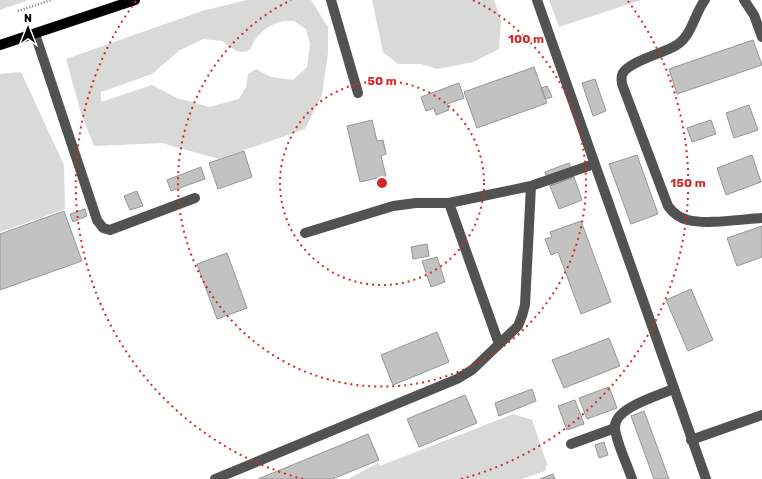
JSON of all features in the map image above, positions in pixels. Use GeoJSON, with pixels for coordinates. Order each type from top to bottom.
{"type":"FeatureCollection","features":[{"type":"Feature","properties":{"kind":"main road"},"geometry":{"type":"LineString","coordinates":[[0,46],[135,0]]}},
{"type":"Feature","properties":{"kind":"street"},"geometry":{"type":"LineString","coordinates":[[331,0],[358,93]]}},
{"type":"Feature","properties":{"kind":"street"},"geometry":{"type":"LineString","coordinates":[[537,0],[706,479]]}},
{"type":"Feature","properties":{"kind":"street"},"geometry":{"type":"LineString","coordinates":[[705,0],[683,40],[676,46],[638,62],[626,69],[622,75],[622,84],[668,206],[675,214],[686,220],[697,222],[762,218]]}},
{"type":"Feature","properties":{"kind":"street"},"geometry":{"type":"LineString","coordinates":[[744,0],[754,15],[762,36]]}},
{"type":"Feature","properties":{"kind":"street"},"geometry":{"type":"LineString","coordinates":[[35,34],[97,220],[103,228],[110,230],[195,198]]}},
{"type":"Feature","properties":{"kind":"street"},"geometry":{"type":"LineString","coordinates":[[306,233],[393,206],[416,203],[449,203],[531,186],[594,164]]}},
{"type":"Feature","properties":{"kind":"street"},"geometry":{"type":"LineString","coordinates":[[215,479],[457,379],[472,370],[518,326],[522,316],[525,305],[531,186]]}},
{"type":"Feature","properties":{"kind":"street"},"geometry":{"type":"LineString","coordinates":[[449,203],[499,344]]}},
{"type":"Feature","properties":{"kind":"street"},"geometry":{"type":"LineString","coordinates":[[632,479],[615,428],[616,418],[623,411],[673,389]]}},
{"type":"Feature","properties":{"kind":"street"},"geometry":{"type":"LineString","coordinates":[[691,440],[762,415]]}},
{"type":"Feature","properties":{"kind":"street"},"geometry":{"type":"LineString","coordinates":[[571,444],[615,428]]}},
{"type":"Feature","properties":{"kind":"path"},"geometry":{"type":"LineString","coordinates":[[18,11],[51,0]]}},
{"type":"Feature","properties":{"kind":"shaded area"},"geometry":{"type":"Polygon","coordinates":[[[0,0],[28,0],[0,10],[0,0]]]}},
{"type":"Feature","properties":{"kind":"shaded area"},"geometry":{"type":"Polygon","coordinates":[[[247,0],[311,0],[328,27],[328,53],[322,95],[305,129],[219,159],[162,143],[94,146],[81,113],[66,59],[202,11],[247,0]],[[284,21],[267,28],[255,39],[250,50],[244,52],[236,51],[222,41],[203,39],[180,50],[152,74],[101,92],[101,102],[152,85],[177,98],[209,107],[239,99],[246,87],[248,74],[256,69],[271,77],[293,80],[307,67],[310,44],[306,29],[294,21],[284,21]]]}},
{"type":"Feature","properties":{"kind":"shaded area"},"geometry":{"type":"Polygon","coordinates":[[[372,0],[494,0],[501,20],[499,49],[473,62],[438,69],[420,64],[398,64],[383,52],[372,0]]]}},
{"type":"Feature","properties":{"kind":"shaded area"},"geometry":{"type":"Polygon","coordinates":[[[549,0],[641,0],[559,27],[549,0]]]}},
{"type":"Feature","properties":{"kind":"shaded area"},"geometry":{"type":"Polygon","coordinates":[[[21,72],[64,165],[65,209],[0,232],[0,74],[21,72]]]}},
{"type":"Feature","properties":{"kind":"shaded area"},"geometry":{"type":"Polygon","coordinates":[[[513,414],[532,420],[547,464],[545,471],[522,479],[348,479],[378,463],[380,466],[513,414]]]}},
{"type":"Feature","properties":{"kind":"building"},"geometry":{"type":"Polygon","coordinates":[[[753,40],[762,65],[677,94],[669,69],[753,40]]]}},
{"type":"Feature","properties":{"kind":"building"},"geometry":{"type":"Polygon","coordinates":[[[534,67],[547,103],[477,128],[464,92],[534,67]]]}},
{"type":"Feature","properties":{"kind":"building"},"geometry":{"type":"Polygon","coordinates":[[[595,79],[606,111],[593,116],[582,83],[595,79]]]}},
{"type":"Feature","properties":{"kind":"building"},"geometry":{"type":"Polygon","coordinates":[[[459,83],[464,98],[447,104],[449,110],[436,115],[434,108],[426,111],[421,97],[459,83]]]}},
{"type":"Feature","properties":{"kind":"building"},"geometry":{"type":"Polygon","coordinates":[[[547,86],[552,97],[545,99],[541,88],[547,86]]]}},
{"type":"Feature","properties":{"kind":"building"},"geometry":{"type":"Polygon","coordinates":[[[749,105],[758,130],[734,138],[726,113],[749,105]]]}},
{"type":"Feature","properties":{"kind":"building"},"geometry":{"type":"Polygon","coordinates":[[[372,120],[377,141],[383,140],[386,154],[381,156],[386,176],[360,182],[347,126],[372,120]]]}},
{"type":"Feature","properties":{"kind":"building"},"geometry":{"type":"Polygon","coordinates":[[[711,120],[716,134],[692,142],[687,128],[711,120]]]}},
{"type":"Feature","properties":{"kind":"building"},"geometry":{"type":"Polygon","coordinates":[[[244,151],[252,177],[218,189],[209,163],[244,151]]]}},
{"type":"Feature","properties":{"kind":"building"},"geometry":{"type":"Polygon","coordinates":[[[637,155],[658,214],[631,224],[609,164],[637,155]]]}},
{"type":"Feature","properties":{"kind":"building"},"geometry":{"type":"Polygon","coordinates":[[[752,155],[761,182],[726,195],[717,168],[752,155]]]}},
{"type":"Feature","properties":{"kind":"building"},"geometry":{"type":"Polygon","coordinates":[[[569,163],[574,177],[550,186],[545,172],[569,163]]]}},
{"type":"Feature","properties":{"kind":"building"},"geometry":{"type":"Polygon","coordinates":[[[201,167],[205,179],[171,191],[167,180],[201,167]]]}},
{"type":"Feature","properties":{"kind":"building"},"geometry":{"type":"Polygon","coordinates":[[[574,177],[582,200],[559,209],[550,186],[574,177]]]}},
{"type":"Feature","properties":{"kind":"building"},"geometry":{"type":"Polygon","coordinates":[[[137,191],[143,206],[130,210],[124,196],[137,191]]]}},
{"type":"Feature","properties":{"kind":"building"},"geometry":{"type":"Polygon","coordinates":[[[85,209],[87,216],[73,222],[70,214],[85,209]]]}},
{"type":"Feature","properties":{"kind":"building"},"geometry":{"type":"Polygon","coordinates":[[[64,211],[82,261],[0,290],[0,234],[64,211]]]}},
{"type":"Feature","properties":{"kind":"building"},"geometry":{"type":"Polygon","coordinates":[[[581,221],[611,302],[581,314],[558,252],[551,255],[545,239],[552,237],[550,232],[581,221]]]}},
{"type":"Feature","properties":{"kind":"building"},"geometry":{"type":"Polygon","coordinates":[[[762,226],[762,257],[737,266],[727,238],[762,226]]]}},
{"type":"Feature","properties":{"kind":"building"},"geometry":{"type":"Polygon","coordinates":[[[427,244],[429,256],[413,259],[411,247],[427,244]]]}},
{"type":"Feature","properties":{"kind":"building"},"geometry":{"type":"Polygon","coordinates":[[[227,253],[247,308],[217,319],[197,264],[227,253]]]}},
{"type":"Feature","properties":{"kind":"building"},"geometry":{"type":"Polygon","coordinates":[[[437,257],[445,282],[431,287],[422,261],[437,257]]]}},
{"type":"Feature","properties":{"kind":"building"},"geometry":{"type":"Polygon","coordinates":[[[691,289],[713,340],[688,351],[666,300],[691,289]]]}},
{"type":"Feature","properties":{"kind":"building"},"geometry":{"type":"Polygon","coordinates":[[[437,332],[449,362],[393,385],[381,355],[437,332]]]}},
{"type":"Feature","properties":{"kind":"building"},"geometry":{"type":"Polygon","coordinates":[[[609,338],[620,366],[564,388],[552,360],[609,338]]]}},
{"type":"Feature","properties":{"kind":"building"},"geometry":{"type":"Polygon","coordinates":[[[609,387],[617,408],[587,419],[579,398],[609,387]]]}},
{"type":"Feature","properties":{"kind":"building"},"geometry":{"type":"Polygon","coordinates":[[[532,389],[536,401],[499,416],[495,403],[532,389]]]}},
{"type":"Feature","properties":{"kind":"building"},"geometry":{"type":"Polygon","coordinates":[[[465,395],[477,423],[419,447],[407,419],[465,395]]]}},
{"type":"Feature","properties":{"kind":"building"},"geometry":{"type":"Polygon","coordinates":[[[575,400],[584,424],[567,430],[558,406],[575,400]]]}},
{"type":"Feature","properties":{"kind":"building"},"geometry":{"type":"Polygon","coordinates":[[[644,411],[669,479],[654,479],[631,416],[644,411]]]}},
{"type":"Feature","properties":{"kind":"building"},"geometry":{"type":"Polygon","coordinates":[[[368,434],[379,460],[332,479],[258,479],[368,434]]]}},
{"type":"Feature","properties":{"kind":"building"},"geometry":{"type":"Polygon","coordinates":[[[604,442],[608,455],[599,458],[595,445],[604,442]]]}},
{"type":"Feature","properties":{"kind":"building"},"geometry":{"type":"Polygon","coordinates":[[[553,474],[555,479],[540,479],[553,474]]]}}]}
